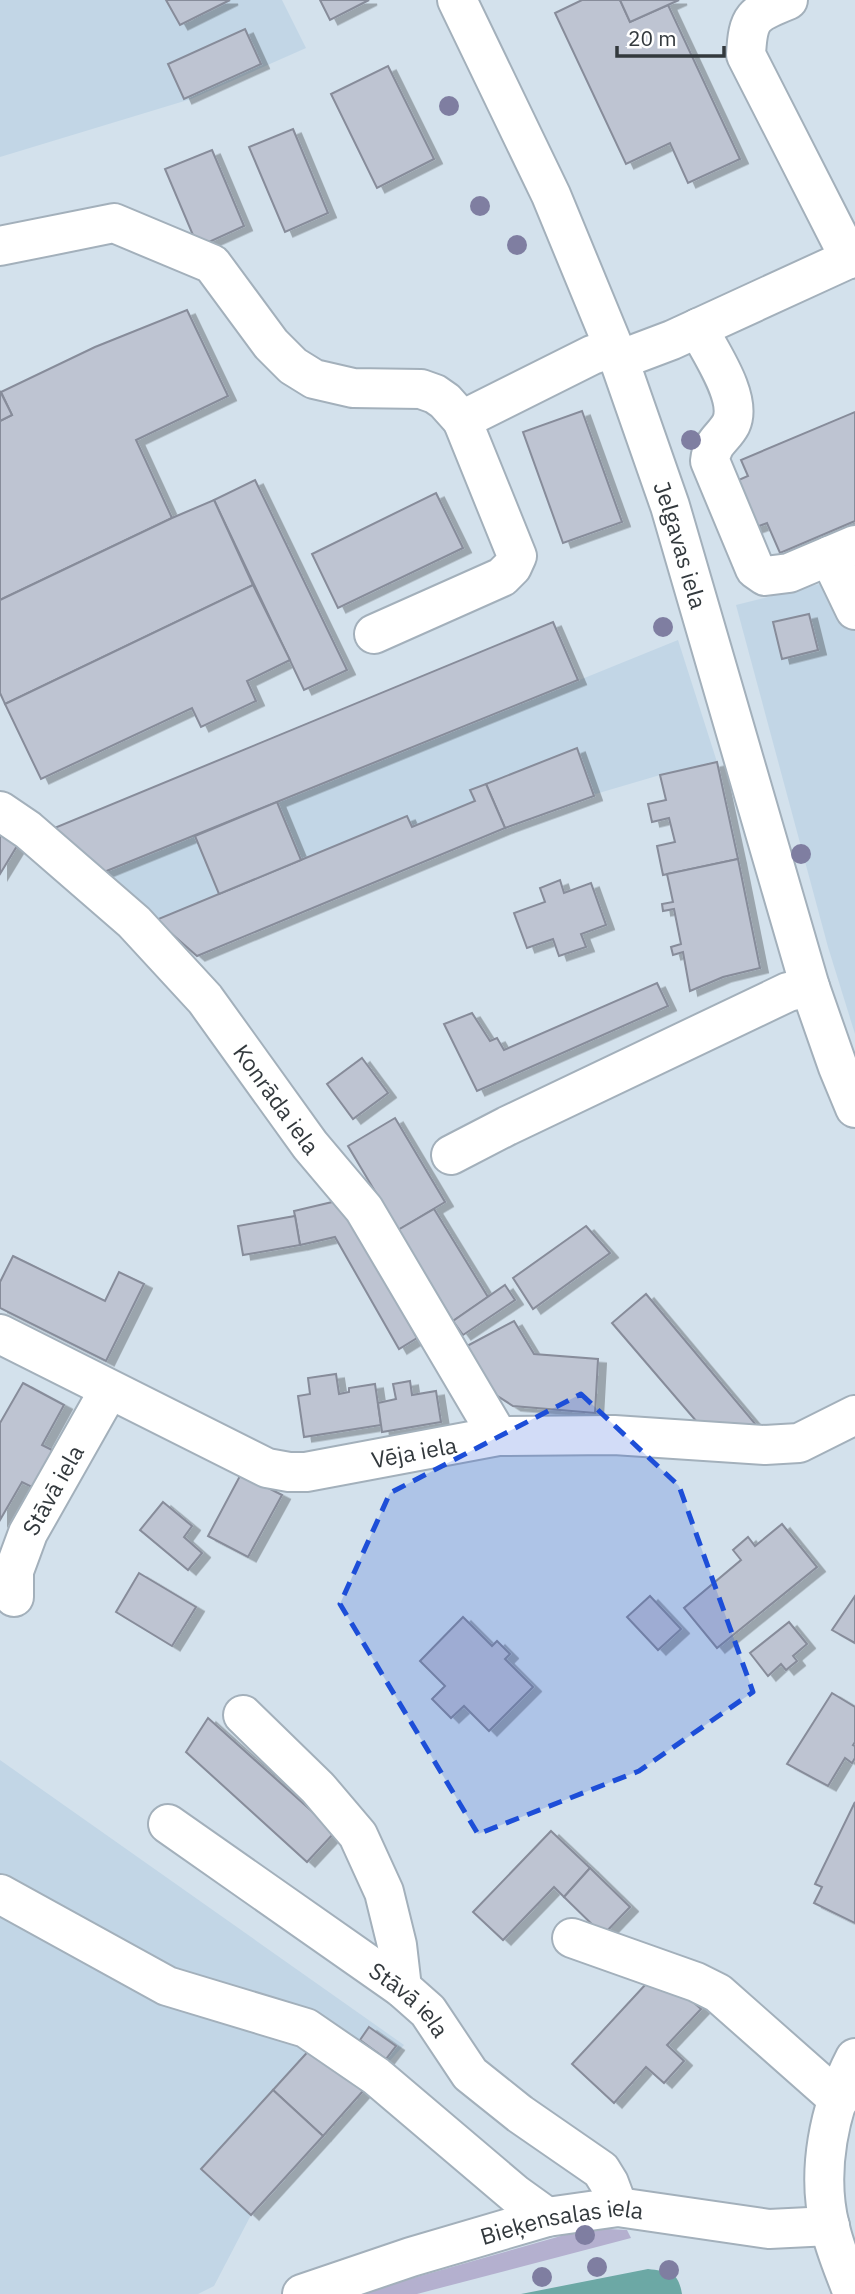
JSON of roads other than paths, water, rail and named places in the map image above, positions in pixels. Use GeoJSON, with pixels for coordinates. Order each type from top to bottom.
{"type":"FeatureCollection","features":[{"type":"Feature","properties":{"kind":"street","name":"Jelgavas iela"},"geometry":{"type":"LineString","coordinates":[[457,0],[551,195],[616,354],[670,506],[810,987],[855,1108]]}},
{"type":"Feature","properties":{"kind":"street"},"geometry":{"type":"LineString","coordinates":[[462,420],[592,355],[616,354],[698,328],[852,258],[746,55],[747,28],[762,10],[788,0]]}},
{"type":"Feature","properties":{"kind":"street"},"geometry":{"type":"LineString","coordinates":[[0,247],[114,223],[212,264],[271,344],[293,366],[314,379],[353,388],[421,389],[445,401],[462,420],[517,556],[512,567],[502,577],[374,634]]}},
{"type":"Feature","properties":{"kind":"street"},"geometry":{"type":"LineString","coordinates":[[698,328],[733,397],[734,413],[730,426],[712,447],[710,461],[755,569],[765,576],[789,573],[842,551],[855,610]]}},
{"type":"Feature","properties":{"kind":"street","name":"Konrāda iela"},"geometry":{"type":"LineString","coordinates":[[0,810],[28,830],[134,922],[205,999],[310,1145],[364,1209],[498,1436]]}},
{"type":"Feature","properties":{"kind":"street"},"geometry":{"type":"LineString","coordinates":[[451,1155],[788,992],[810,987]]}},
{"type":"Feature","properties":{"kind":"street","name":"Vēja iela"},"geometry":{"type":"LineString","coordinates":[[0,1334],[267,1468],[289,1472],[306,1472],[498,1436],[614,1435],[765,1445],[799,1443],[855,1415]]}},
{"type":"Feature","properties":{"kind":"street","name":"Stāvā iela"},"geometry":{"type":"LineString","coordinates":[[14,1597],[14,1571],[28,1533],[109,1390]]}},
{"type":"Feature","properties":{"kind":"street"},"geometry":{"type":"LineString","coordinates":[[243,1715],[318,1788],[358,1835],[384,1892],[397,1945],[402,1988]]}},
{"type":"Feature","properties":{"kind":"street","name":"Stāvā iela"},"geometry":{"type":"LineString","coordinates":[[168,1824],[402,1988],[428,2011],[470,2074],[520,2114],[601,2170],[618,2207]]}},
{"type":"Feature","properties":{"kind":"street"},"geometry":{"type":"LineString","coordinates":[[0,1894],[167,1986],[306,2028],[376,2076],[515,2194],[547,2217]]}},
{"type":"Feature","properties":{"kind":"street"},"geometry":{"type":"LineString","coordinates":[[572,1938],[696,1982],[718,1993],[839,2100]]}},
{"type":"Feature","properties":{"kind":"street"},"geometry":{"type":"LineString","coordinates":[[853,2294],[830,2227],[823,2176],[830,2127],[855,2058]]}},
{"type":"Feature","properties":{"kind":"street","name":"Bieķensalas iela"},"geometry":{"type":"LineString","coordinates":[[302,2294],[411,2257],[547,2217],[618,2207],[769,2230],[830,2227]]}}]}
